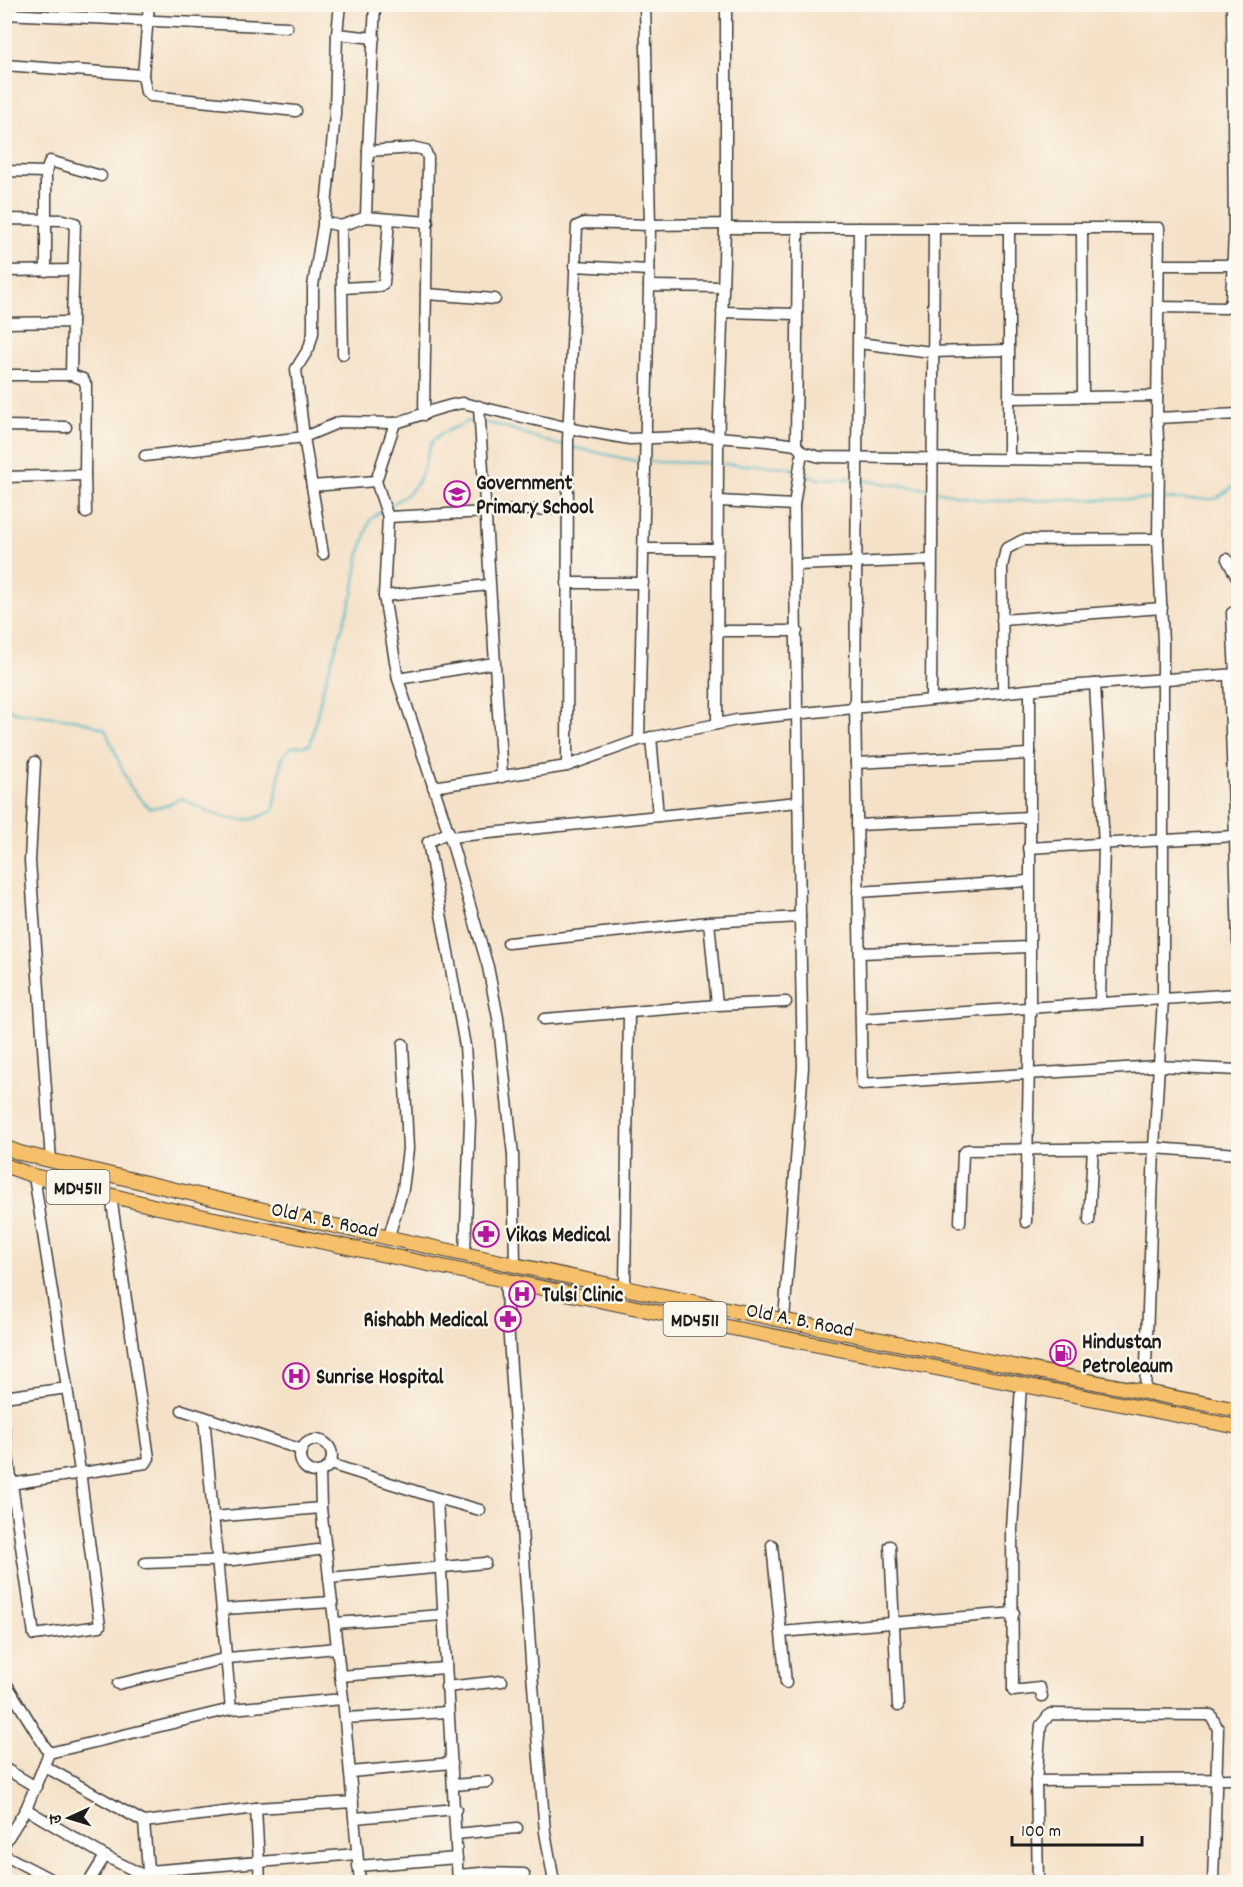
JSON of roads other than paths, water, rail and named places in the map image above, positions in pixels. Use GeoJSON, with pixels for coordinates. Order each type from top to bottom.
{"type":"FeatureCollection","features":[{"type":"Feature","properties":{"kind":"main road","name":"Old A. B. Road"},"geometry":{"type":"LineString","coordinates":[[4,1147],[51,1161],[172,1190],[784,1320],[840,1334],[1239,1410]]}},
{"type":"Feature","properties":{"kind":"main road","name":"Old A. B. Road"},"geometry":{"type":"LineString","coordinates":[[4,1165],[34,1176],[167,1209],[737,1329],[1239,1427]]}},
{"type":"Feature","properties":{"kind":"main road"},"geometry":{"type":"LineString","coordinates":[[167,1209],[172,1190]]}},
{"type":"Feature","properties":{"kind":"street"},"geometry":{"type":"LineString","coordinates":[[4,9],[7,4]]}},
{"type":"Feature","properties":{"kind":"street"},"geometry":{"type":"LineString","coordinates":[[148,4],[143,75],[146,92],[151,96],[296,111]]}},
{"type":"Feature","properties":{"kind":"street"},"geometry":{"type":"LineString","coordinates":[[323,554],[304,437],[296,369],[312,340],[313,286],[335,114],[340,4]]}},
{"type":"Feature","properties":{"kind":"street"},"geometry":{"type":"LineString","coordinates":[[366,217],[375,4]]}},
{"type":"Feature","properties":{"kind":"street"},"geometry":{"type":"LineString","coordinates":[[639,740],[638,686],[644,549],[650,225],[645,4]]}},
{"type":"Feature","properties":{"kind":"street"},"geometry":{"type":"LineString","coordinates":[[567,766],[568,441],[577,226],[584,224],[726,224],[726,4]]}},
{"type":"Feature","properties":{"kind":"street"},"geometry":{"type":"LineString","coordinates":[[1158,307],[1229,307],[1232,265],[1236,50],[1232,4]]}},
{"type":"Feature","properties":{"kind":"street"},"geometry":{"type":"LineString","coordinates":[[4,14],[287,27]]}},
{"type":"Feature","properties":{"kind":"street"},"geometry":{"type":"LineString","coordinates":[[337,34],[374,38]]}},
{"type":"Feature","properties":{"kind":"street"},"geometry":{"type":"LineString","coordinates":[[4,65],[143,75]]}},
{"type":"Feature","properties":{"kind":"street"},"geometry":{"type":"LineString","coordinates":[[368,151],[416,148],[425,150],[428,158],[424,415]]}},
{"type":"Feature","properties":{"kind":"street"},"geometry":{"type":"LineString","coordinates":[[46,271],[46,172],[50,161],[101,176]]}},
{"type":"Feature","properties":{"kind":"street"},"geometry":{"type":"LineString","coordinates":[[4,171],[46,172]]}},
{"type":"Feature","properties":{"kind":"street"},"geometry":{"type":"LineString","coordinates":[[323,222],[341,226],[366,217],[428,222]]}},
{"type":"Feature","properties":{"kind":"street"},"geometry":{"type":"LineString","coordinates":[[4,219],[46,219],[75,223],[71,375]]}},
{"type":"Feature","properties":{"kind":"street"},"geometry":{"type":"LineString","coordinates":[[342,288],[380,286],[384,283],[389,220]]}},
{"type":"Feature","properties":{"kind":"street"},"geometry":{"type":"LineString","coordinates":[[341,226],[343,354]]}},
{"type":"Feature","properties":{"kind":"street"},"geometry":{"type":"LineString","coordinates":[[717,724],[718,449],[725,228],[1159,228],[1157,418],[1158,538],[1162,608],[1163,999],[1154,1148],[1145,1392]]}},
{"type":"Feature","properties":{"kind":"street"},"geometry":{"type":"LineString","coordinates":[[784,1320],[803,1067],[795,565],[795,505],[800,472],[798,228]]}},
{"type":"Feature","properties":{"kind":"street"},"geometry":{"type":"LineString","coordinates":[[859,228],[855,706],[862,1084],[1158,1066],[1239,1070]]}},
{"type":"Feature","properties":{"kind":"street"},"geometry":{"type":"LineString","coordinates":[[931,699],[930,477],[934,228]]}},
{"type":"Feature","properties":{"kind":"street"},"geometry":{"type":"LineString","coordinates":[[1009,229],[1009,458]]}},
{"type":"Feature","properties":{"kind":"street"},"geometry":{"type":"LineString","coordinates":[[1082,229],[1083,397]]}},
{"type":"Feature","properties":{"kind":"street"},"geometry":{"type":"LineString","coordinates":[[1159,265],[1232,265]]}},
{"type":"Feature","properties":{"kind":"street"},"geometry":{"type":"LineString","coordinates":[[574,266],[649,270]]}},
{"type":"Feature","properties":{"kind":"street"},"geometry":{"type":"LineString","coordinates":[[4,271],[73,270]]}},
{"type":"Feature","properties":{"kind":"street"},"geometry":{"type":"LineString","coordinates":[[649,286],[723,287]]}},
{"type":"Feature","properties":{"kind":"street"},"geometry":{"type":"LineString","coordinates":[[426,294],[495,299]]}},
{"type":"Feature","properties":{"kind":"street"},"geometry":{"type":"LineString","coordinates":[[722,312],[797,314]]}},
{"type":"Feature","properties":{"kind":"street"},"geometry":{"type":"LineString","coordinates":[[4,323],[72,322]]}},
{"type":"Feature","properties":{"kind":"street"},"geometry":{"type":"LineString","coordinates":[[859,343],[931,352],[1008,350]]}},
{"type":"Feature","properties":{"kind":"street"},"geometry":{"type":"LineString","coordinates":[[4,375],[71,375],[83,379],[86,385],[86,513]]}},
{"type":"Feature","properties":{"kind":"street"},"geometry":{"type":"LineString","coordinates":[[1009,398],[1157,396]]}},
{"type":"Feature","properties":{"kind":"street"},"geometry":{"type":"LineString","coordinates":[[145,456],[304,437],[340,422],[395,423],[424,415],[446,405],[463,403],[480,411],[630,439],[719,437],[799,449],[820,458],[856,465],[931,459],[1159,461]]}},
{"type":"Feature","properties":{"kind":"street"},"geometry":{"type":"LineString","coordinates":[[480,411],[479,429],[501,777]]}},
{"type":"Feature","properties":{"kind":"street"},"geometry":{"type":"LineString","coordinates":[[1157,418],[1239,414]]}},
{"type":"Feature","properties":{"kind":"street"},"geometry":{"type":"LineString","coordinates":[[395,423],[376,481],[387,514],[384,596],[398,679],[450,835],[488,968],[498,1018],[513,1155],[515,1264]]}},
{"type":"Feature","properties":{"kind":"street"},"geometry":{"type":"LineString","coordinates":[[4,426],[66,427]]}},
{"type":"Feature","properties":{"kind":"street"},"geometry":{"type":"LineString","coordinates":[[4,477],[85,475]]}},
{"type":"Feature","properties":{"kind":"street"},"geometry":{"type":"LineString","coordinates":[[312,486],[376,481]]}},
{"type":"Feature","properties":{"kind":"street"},"geometry":{"type":"LineString","coordinates":[[718,501],[795,505]]}},
{"type":"Feature","properties":{"kind":"street"},"geometry":{"type":"LineString","coordinates":[[387,514],[568,508]]}},
{"type":"Feature","properties":{"kind":"street"},"geometry":{"type":"LineString","coordinates":[[1003,693],[1002,567],[1006,549],[1023,540],[1158,538]]}},
{"type":"Feature","properties":{"kind":"street"},"geometry":{"type":"LineString","coordinates":[[644,549],[718,549]]}},
{"type":"Feature","properties":{"kind":"street"},"geometry":{"type":"LineString","coordinates":[[1227,559],[1239,580]]}},
{"type":"Feature","properties":{"kind":"street"},"geometry":{"type":"LineString","coordinates":[[795,565],[931,560]]}},
{"type":"Feature","properties":{"kind":"street"},"geometry":{"type":"LineString","coordinates":[[567,583],[643,583]]}},
{"type":"Feature","properties":{"kind":"street"},"geometry":{"type":"LineString","coordinates":[[384,596],[489,585]]}},
{"type":"Feature","properties":{"kind":"street"},"geometry":{"type":"LineString","coordinates":[[1002,620],[1162,608]]}},
{"type":"Feature","properties":{"kind":"street"},"geometry":{"type":"LineString","coordinates":[[1239,610],[1232,613],[1239,943]]}},
{"type":"Feature","properties":{"kind":"street"},"geometry":{"type":"LineString","coordinates":[[717,631],[797,631]]}},
{"type":"Feature","properties":{"kind":"street"},"geometry":{"type":"LineString","coordinates":[[398,679],[494,663]]}},
{"type":"Feature","properties":{"kind":"street"},"geometry":{"type":"LineString","coordinates":[[433,787],[567,766],[639,740],[717,724],[855,706],[1234,674]]}},
{"type":"Feature","properties":{"kind":"street"},"geometry":{"type":"LineString","coordinates":[[1095,684],[1104,845],[1100,1002]]}},
{"type":"Feature","properties":{"kind":"street"},"geometry":{"type":"LineString","coordinates":[[1026,1222],[1029,1148],[1030,690]]}},
{"type":"Feature","properties":{"kind":"street"},"geometry":{"type":"LineString","coordinates":[[651,737],[658,816]]}},
{"type":"Feature","properties":{"kind":"street"},"geometry":{"type":"LineString","coordinates":[[856,763],[1029,754]]}},
{"type":"Feature","properties":{"kind":"street"},"geometry":{"type":"LineString","coordinates":[[35,762],[30,861],[51,1161]]}},
{"type":"Feature","properties":{"kind":"street"},"geometry":{"type":"LineString","coordinates":[[465,1253],[470,1131],[465,1046],[428,842],[450,835],[798,802]]}},
{"type":"Feature","properties":{"kind":"street"},"geometry":{"type":"LineString","coordinates":[[856,825],[1029,817]]}},
{"type":"Feature","properties":{"kind":"street"},"geometry":{"type":"LineString","coordinates":[[1028,848],[1237,836]]}},
{"type":"Feature","properties":{"kind":"street"},"geometry":{"type":"LineString","coordinates":[[858,892],[1028,881]]}},
{"type":"Feature","properties":{"kind":"street"},"geometry":{"type":"LineString","coordinates":[[508,943],[709,922],[800,918]]}},
{"type":"Feature","properties":{"kind":"street"},"geometry":{"type":"LineString","coordinates":[[709,922],[717,1005]]}},
{"type":"Feature","properties":{"kind":"street"},"geometry":{"type":"LineString","coordinates":[[860,953],[1029,947]]}},
{"type":"Feature","properties":{"kind":"street"},"geometry":{"type":"LineString","coordinates":[[861,1019],[1239,994]]}},
{"type":"Feature","properties":{"kind":"street"},"geometry":{"type":"LineString","coordinates":[[544,1019],[717,1005],[786,1002]]}},
{"type":"Feature","properties":{"kind":"street"},"geometry":{"type":"LineString","coordinates":[[625,1287],[629,1013]]}},
{"type":"Feature","properties":{"kind":"street"},"geometry":{"type":"LineString","coordinates":[[389,1236],[403,1189],[408,1149],[403,1044]]}},
{"type":"Feature","properties":{"kind":"street"},"geometry":{"type":"LineString","coordinates":[[1089,1221],[1093,1148]]}},
{"type":"Feature","properties":{"kind":"street"},"geometry":{"type":"LineString","coordinates":[[960,1222],[963,1154],[967,1150],[1154,1148],[1239,1154]]}},
{"type":"Feature","properties":{"kind":"street"},"geometry":{"type":"LineString","coordinates":[[4,1429],[9,1484],[34,1635],[100,1626],[80,1471],[34,1176]]}},
{"type":"Feature","properties":{"kind":"street"},"geometry":{"type":"LineString","coordinates":[[9,1484],[80,1471],[146,1463],[149,1458],[111,1196]]}},
{"type":"Feature","properties":{"kind":"street"},"geometry":{"type":"LineString","coordinates":[[505,1279],[545,1832],[554,1882]]}},
{"type":"Feature","properties":{"kind":"street"},"geometry":{"type":"LineString","coordinates":[[1021,1385],[1012,1529],[1013,1691],[1040,1688],[1042,1696]]}},
{"type":"Feature","properties":{"kind":"street"},"geometry":{"type":"LineString","coordinates":[[4,1398],[67,1388]]}},
{"type":"Feature","properties":{"kind":"street"},"geometry":{"type":"LineString","coordinates":[[182,1410],[302,1450]]}},
{"type":"Feature","properties":{"kind":"street"},"geometry":{"type":"LineString","coordinates":[[204,1417],[231,1709]]}},
{"type":"Feature","properties":{"kind":"street"},"geometry":{"type":"LineString","coordinates":[[312,1440],[322,1441],[331,1450],[330,1464],[320,1472],[311,1471],[304,1466],[300,1458],[302,1450],[312,1440]]}},
{"type":"Feature","properties":{"kind":"street"},"geometry":{"type":"LineString","coordinates":[[330,1464],[480,1510]]}},
{"type":"Feature","properties":{"kind":"street"},"geometry":{"type":"LineString","coordinates":[[320,1472],[321,1508],[345,1718],[360,1882]]}},
{"type":"Feature","properties":{"kind":"street"},"geometry":{"type":"LineString","coordinates":[[437,1498],[439,1568],[456,1809],[458,1879],[524,1874]]}},
{"type":"Feature","properties":{"kind":"street"},"geometry":{"type":"LineString","coordinates":[[213,1517],[321,1508]]}},
{"type":"Feature","properties":{"kind":"street"},"geometry":{"type":"LineString","coordinates":[[772,1545],[786,1683]]}},
{"type":"Feature","properties":{"kind":"street"},"geometry":{"type":"LineString","coordinates":[[890,1546],[892,1623],[898,1706]]}},
{"type":"Feature","properties":{"kind":"street"},"geometry":{"type":"LineString","coordinates":[[145,1563],[218,1562],[326,1549]]}},
{"type":"Feature","properties":{"kind":"street"},"geometry":{"type":"LineString","coordinates":[[330,1578],[485,1563]]}},
{"type":"Feature","properties":{"kind":"street"},"geometry":{"type":"LineString","coordinates":[[223,1609],[332,1602]]}},
{"type":"Feature","properties":{"kind":"street"},"geometry":{"type":"LineString","coordinates":[[781,1632],[1014,1613]]}},
{"type":"Feature","properties":{"kind":"street"},"geometry":{"type":"LineString","coordinates":[[334,1623],[442,1615]]}},
{"type":"Feature","properties":{"kind":"street"},"geometry":{"type":"LineString","coordinates":[[118,1684],[228,1658],[337,1647]]}},
{"type":"Feature","properties":{"kind":"street"},"geometry":{"type":"LineString","coordinates":[[340,1676],[445,1668]]}},
{"type":"Feature","properties":{"kind":"street"},"geometry":{"type":"LineString","coordinates":[[4,1680],[49,1753]]}},
{"type":"Feature","properties":{"kind":"street"},"geometry":{"type":"LineString","coordinates":[[446,1687],[502,1681]]}},
{"type":"Feature","properties":{"kind":"street"},"geometry":{"type":"LineString","coordinates":[[49,1753],[231,1709],[343,1699]]}},
{"type":"Feature","properties":{"kind":"street"},"geometry":{"type":"LineString","coordinates":[[345,1718],[448,1712]]}},
{"type":"Feature","properties":{"kind":"street"},"geometry":{"type":"LineString","coordinates":[[1038,1882],[1036,1781],[1041,1725],[1050,1714],[1211,1715],[1218,1729],[1213,1882]]}},
{"type":"Feature","properties":{"kind":"street"},"geometry":{"type":"LineString","coordinates":[[4,1844],[8,1829],[26,1809],[49,1753]]}},
{"type":"Feature","properties":{"kind":"street"},"geometry":{"type":"LineString","coordinates":[[350,1772],[452,1763]]}},
{"type":"Feature","properties":{"kind":"street"},"geometry":{"type":"LineString","coordinates":[[44,1766],[144,1822],[255,1808],[353,1802]]}},
{"type":"Feature","properties":{"kind":"street"},"geometry":{"type":"LineString","coordinates":[[4,1768],[36,1786]]}},
{"type":"Feature","properties":{"kind":"street"},"geometry":{"type":"LineString","coordinates":[[1036,1781],[1239,1779]]}},
{"type":"Feature","properties":{"kind":"street"},"geometry":{"type":"LineString","coordinates":[[454,1785],[488,1782]]}},
{"type":"Feature","properties":{"kind":"street"},"geometry":{"type":"LineString","coordinates":[[255,1808],[260,1882]]}},
{"type":"Feature","properties":{"kind":"street"},"geometry":{"type":"LineString","coordinates":[[26,1809],[105,1856],[149,1877],[259,1861],[357,1854]]}},
{"type":"Feature","properties":{"kind":"street"},"geometry":{"type":"LineString","coordinates":[[355,1818],[456,1809]]}},
{"type":"Feature","properties":{"kind":"street"},"geometry":{"type":"LineString","coordinates":[[144,1822],[149,1877]]}},
{"type":"Feature","properties":{"kind":"street"},"geometry":{"type":"LineString","coordinates":[[456,1834],[517,1828]]}},
{"type":"Feature","properties":{"kind":"street"},"geometry":{"type":"LineString","coordinates":[[4,1855],[56,1882]]}},
{"type":"Feature","properties":{"kind":"street"},"geometry":{"type":"LineString","coordinates":[[89,1882],[105,1856]]}},
{"type":"Feature","properties":{"kind":"street"},"geometry":{"type":"LineString","coordinates":[[358,1866],[457,1858]]}},
{"type":"Feature","properties":{"kind":"waterway"},"geometry":{"type":"LineString","coordinates":[[388,506],[414,488],[435,439],[467,421],[476,422]]}},
{"type":"Feature","properties":{"kind":"waterway"},"geometry":{"type":"LineString","coordinates":[[485,423],[565,446]]}},
{"type":"Feature","properties":{"kind":"waterway"},"geometry":{"type":"LineString","coordinates":[[571,447],[641,462]]}},
{"type":"Feature","properties":{"kind":"waterway"},"geometry":{"type":"LineString","coordinates":[[650,462],[713,463]]}},
{"type":"Feature","properties":{"kind":"waterway"},"geometry":{"type":"LineString","coordinates":[[722,464],[787,467],[796,471]]}},
{"type":"Feature","properties":{"kind":"waterway"},"geometry":{"type":"LineString","coordinates":[[801,474],[821,479],[854,479]]}},
{"type":"Feature","properties":{"kind":"waterway"},"geometry":{"type":"LineString","coordinates":[[859,480],[928,489]]}},
{"type":"Feature","properties":{"kind":"waterway"},"geometry":{"type":"LineString","coordinates":[[1163,499],[1215,499],[1238,483]]}},
{"type":"Feature","properties":{"kind":"waterway"},"geometry":{"type":"LineString","coordinates":[[936,491],[986,501],[1155,499]]}},
{"type":"Feature","properties":{"kind":"waterway"},"geometry":{"type":"LineString","coordinates":[[4,705],[15,712],[78,720],[105,729],[130,787],[149,808],[165,806],[181,798],[215,814],[233,819],[255,818],[274,810],[282,758],[291,747],[310,745],[324,685],[353,594],[359,557],[370,520],[383,509]]}},
{"type":"Feature","properties":{"kind":"place","name":"Government Primary School"},"geometry":{"type":"Point","coordinates":[457,494]}},
{"type":"Feature","properties":{"kind":"place","name":"Vikas Medical"},"geometry":{"type":"Point","coordinates":[486,1234]}},
{"type":"Feature","properties":{"kind":"place","name":"Tulsi Clinic"},"geometry":{"type":"Point","coordinates":[522,1294]}},
{"type":"Feature","properties":{"kind":"place","name":"Rishabh Medical"},"geometry":{"type":"Point","coordinates":[508,1319]}},
{"type":"Feature","properties":{"kind":"place","name":"Hindustan Petroleaum"},"geometry":{"type":"Point","coordinates":[1063,1353]}},
{"type":"Feature","properties":{"kind":"place","name":"Sunrise Hospital"},"geometry":{"type":"Point","coordinates":[296,1376]}}]}
